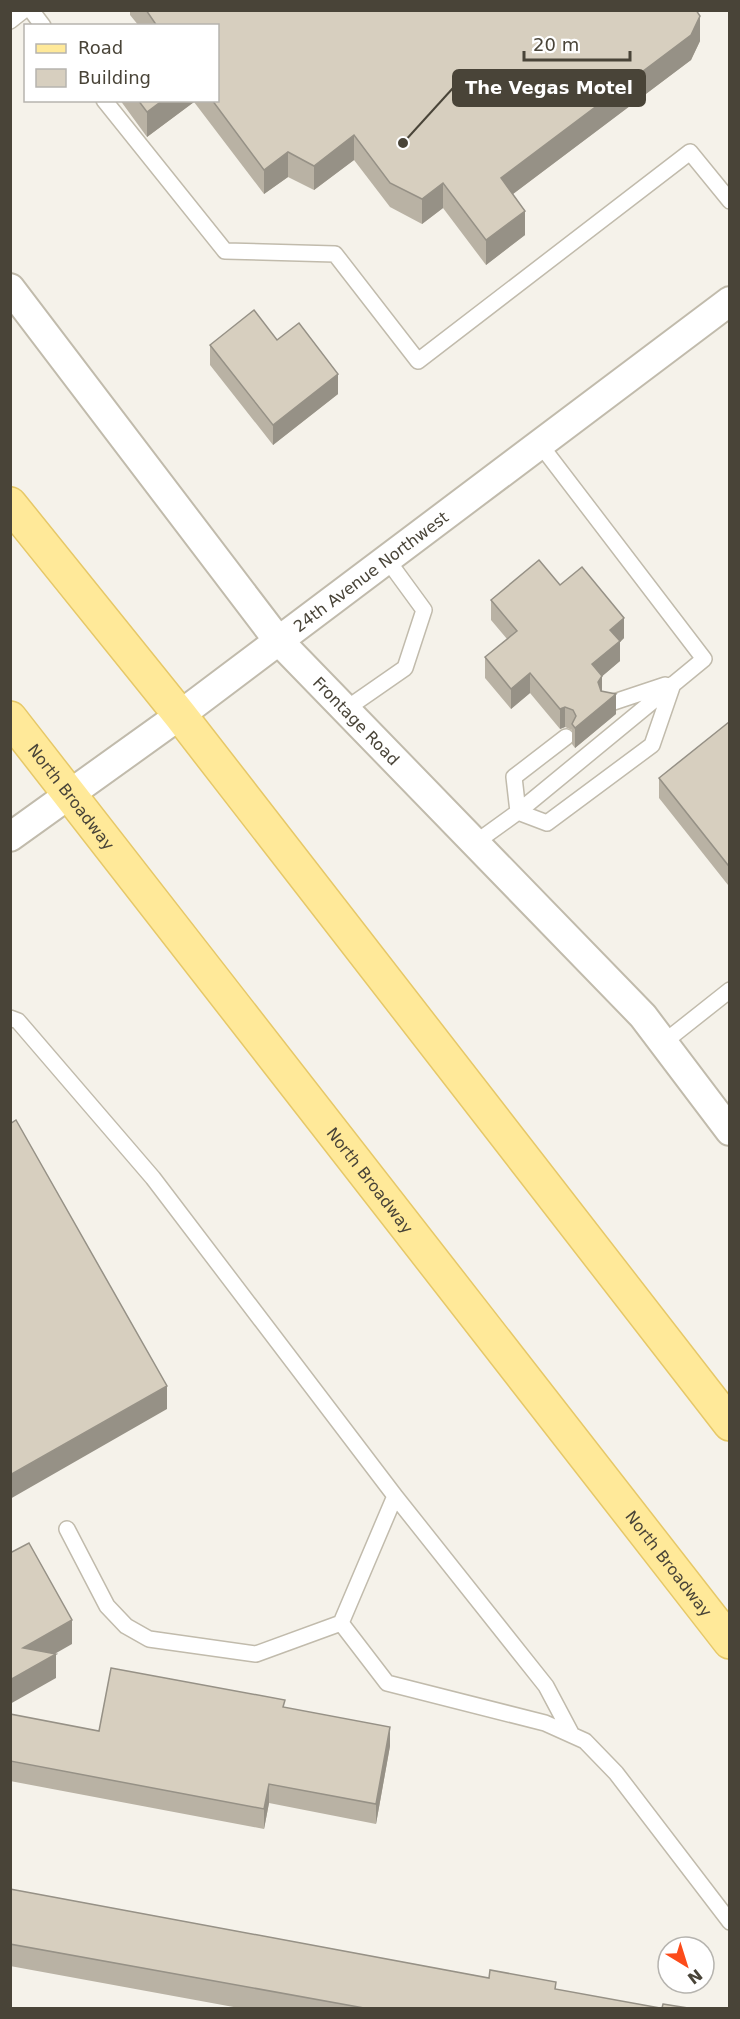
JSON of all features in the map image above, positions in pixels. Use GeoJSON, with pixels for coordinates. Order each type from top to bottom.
{"type":"FeatureCollection","features":[{"type":"Feature","properties":{"kind":"main road"},"geometry":{"type":"LineString","coordinates":[[10,504],[180,714],[729,1424]]}},
{"type":"Feature","properties":{"kind":"main road","name":"North Broadway"},"geometry":{"type":"LineString","coordinates":[[10,718],[729,1642]]}},
{"type":"Feature","properties":{"kind":"street","name":"Frontage Road"},"geometry":{"type":"LineString","coordinates":[[10,288],[277,639],[643,1016],[729,1131]]}},
{"type":"Feature","properties":{"kind":"street","name":"24th Avenue Northwest"},"geometry":{"type":"LineString","coordinates":[[10,837],[180,714],[729,301]]}},
{"type":"Feature","properties":{"kind":"lane"},"geometry":{"type":"LineString","coordinates":[[10,21],[24,10]]}},
{"type":"Feature","properties":{"kind":"lane"},"geometry":{"type":"LineString","coordinates":[[31,10],[42,24]]}},
{"type":"Feature","properties":{"kind":"lane"},"geometry":{"type":"LineString","coordinates":[[106,102],[225,251],[335,254],[418,361],[690,153],[729,201]]}},
{"type":"Feature","properties":{"kind":"lane"},"geometry":{"type":"LineString","coordinates":[[475,843],[519,812],[704,658],[539,443]]}},
{"type":"Feature","properties":{"kind":"lane"},"geometry":{"type":"LineString","coordinates":[[346,710],[405,668],[424,610],[386,558]]}},
{"type":"Feature","properties":{"kind":"lane"},"geometry":{"type":"LineString","coordinates":[[608,704],[674,682]]}},
{"type":"Feature","properties":{"kind":"lane"},"geometry":{"type":"LineString","coordinates":[[519,812],[547,823],[651,745],[674,682]]}},
{"type":"Feature","properties":{"kind":"lane"},"geometry":{"type":"LineString","coordinates":[[519,812],[514,777],[566,736]]}},
{"type":"Feature","properties":{"kind":"lane"},"geometry":{"type":"LineString","coordinates":[[663,1043],[729,990]]}},
{"type":"Feature","properties":{"kind":"lane"},"geometry":{"type":"LineString","coordinates":[[10,1018],[18,1021],[153,1178],[395,1496],[546,1686],[572,1735]]}},
{"type":"Feature","properties":{"kind":"lane"},"geometry":{"type":"LineString","coordinates":[[67,1529],[107,1606],[126,1626],[149,1639],[256,1654],[341,1623],[395,1496]]}},
{"type":"Feature","properties":{"kind":"lane"},"geometry":{"type":"LineString","coordinates":[[341,1623],[387,1683],[545,1723],[585,1741],[616,1773],[729,1922]]}},
{"type":"Feature","properties":{"kind":"building"},"geometry":{"type":"Polygon","coordinates":[[[146,10],[696,10],[700,16],[691,35],[501,178],[525,211],[486,240],[443,183],[422,199],[390,183],[354,135],[314,166],[288,152],[264,170],[213,102],[219,102],[219,24],[156,24],[146,10]]]}},
{"type":"Feature","properties":{"kind":"building"},"geometry":{"type":"Polygon","coordinates":[[[140,102],[160,102],[147,112],[140,102]]]}},
{"type":"Feature","properties":{"kind":"building"},"geometry":{"type":"Polygon","coordinates":[[[254,310],[277,340],[299,323],[338,374],[273,425],[210,345],[254,310]]]}},
{"type":"Feature","properties":{"kind":"building"},"geometry":{"type":"Polygon","coordinates":[[[539,560],[560,585],[582,567],[624,618],[610,630],[620,641],[592,664],[602,676],[598,682],[601,691],[616,694],[575,728],[572,724],[576,716],[573,710],[565,707],[560,709],[530,673],[511,689],[485,657],[517,631],[491,600],[539,560]]]}},
{"type":"Feature","properties":{"kind":"building"},"geometry":{"type":"Polygon","coordinates":[[[729,722],[729,864],[728,865],[659,778],[729,722]]]}},
{"type":"Feature","properties":{"kind":"building"},"geometry":{"type":"Polygon","coordinates":[[[16,1120],[167,1386],[10,1475],[10,1124],[16,1120]]]}},
{"type":"Feature","properties":{"kind":"building"},"geometry":{"type":"Polygon","coordinates":[[[29,1543],[72,1620],[23,1648],[56,1654],[10,1680],[10,1553],[29,1543]]]}},
{"type":"Feature","properties":{"kind":"building"},"geometry":{"type":"Polygon","coordinates":[[[111,1668],[285,1700],[283,1707],[390,1727],[376,1804],[269,1784],[264,1809],[10,1761],[10,1714],[99,1731],[111,1668]]]}},
{"type":"Feature","properties":{"kind":"building"},"geometry":{"type":"Polygon","coordinates":[[[10,1889],[489,1978],[490,1970],[556,1982],[555,1989],[660,2008],[364,2008],[10,1944],[10,1889]]]}},
{"type":"Feature","properties":{"kind":"building"},"geometry":{"type":"Polygon","coordinates":[[[663,2004],[688,2008],[662,2008],[663,2004]]]}},
{"type":"Feature","properties":{"kind":"place","name":"The Vegas Motel"},"geometry":{"type":"Point","coordinates":[403,143]}}]}
